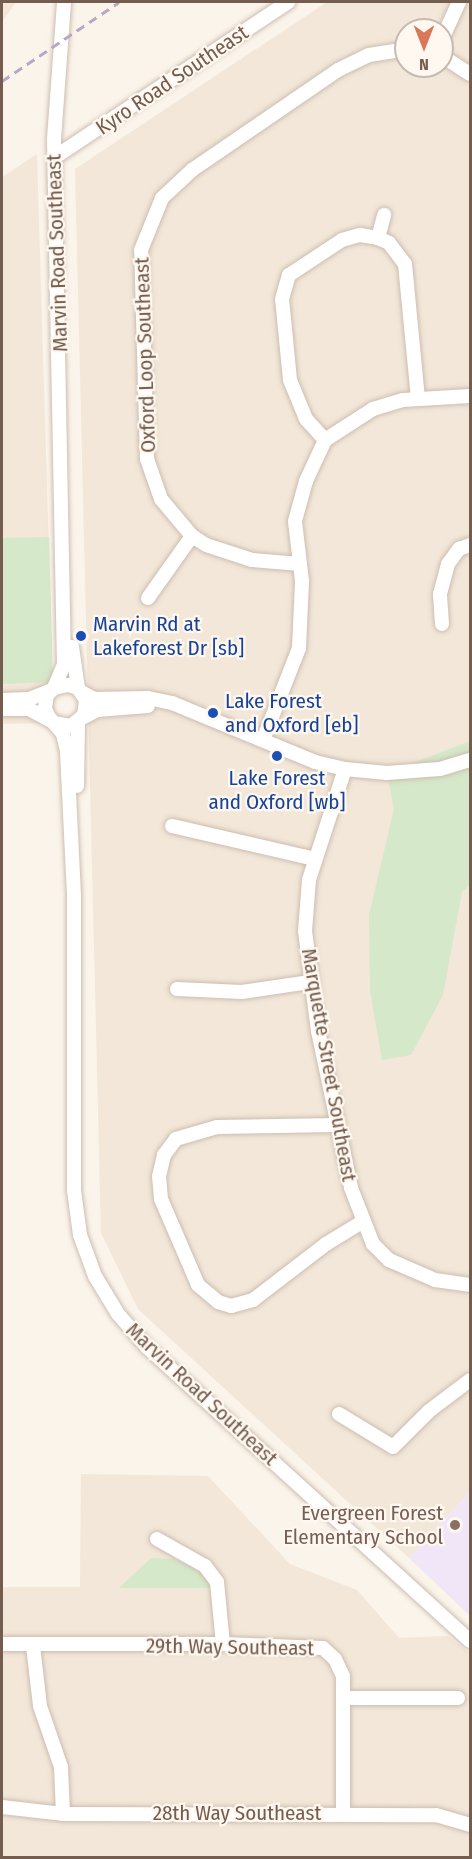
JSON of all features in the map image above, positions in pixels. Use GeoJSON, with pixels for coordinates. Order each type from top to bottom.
{"type":"FeatureCollection","features":[{"type":"Feature","properties":{"kind":"street","name":"Marvin Road Southeast"},"geometry":{"type":"LineString","coordinates":[[52,690],[64,664],[64,504],[55,93],[64,2]]}},
{"type":"Feature","properties":{"kind":"street","name":"Kyro Road Southeast"},"geometry":{"type":"LineString","coordinates":[[55,157],[288,2]]}},
{"type":"Feature","properties":{"kind":"street"},"geometry":{"type":"LineString","coordinates":[[452,18],[459,2]]}},
{"type":"Feature","properties":{"kind":"street","name":"Oxford Loop Southeast"},"geometry":{"type":"LineString","coordinates":[[300,564],[252,560],[206,545],[192,536],[161,499],[147,459],[139,273],[141,250],[152,214],[172,186],[192,170],[338,70],[369,55],[394,51]]}},
{"type":"Feature","properties":{"kind":"street"},"geometry":{"type":"LineString","coordinates":[[454,63],[471,74]]}},
{"type":"Feature","properties":{"kind":"street"},"geometry":{"type":"LineString","coordinates":[[378,238],[384,215]]}},
{"type":"Feature","properties":{"kind":"street"},"geometry":{"type":"LineString","coordinates":[[325,440],[306,419],[285,363],[285,285],[299,266],[342,240],[360,235],[378,238],[397,251],[409,278],[418,398]]}},
{"type":"Feature","properties":{"kind":"street"},"geometry":{"type":"LineString","coordinates":[[262,740],[299,648],[303,603],[296,521],[299,502],[325,440],[373,409],[418,398],[471,396]]}},
{"type":"Feature","properties":{"kind":"street","name":"Marvin Road Southeast"},"geometry":{"type":"LineString","coordinates":[[64,504],[73,669],[80,690]]}},
{"type":"Feature","properties":{"kind":"street"},"geometry":{"type":"LineString","coordinates":[[148,598],[192,536]]}},
{"type":"Feature","properties":{"kind":"street"},"geometry":{"type":"LineString","coordinates":[[442,624],[440,594],[448,564],[459,549],[471,545]]}},
{"type":"Feature","properties":{"kind":"street"},"geometry":{"type":"LineString","coordinates":[[2,700],[29,699],[68,685],[94,699],[148,699],[183,709],[315,762],[345,769],[387,774],[440,769],[471,760]]}},
{"type":"Feature","properties":{"kind":"street"},"geometry":{"type":"LineString","coordinates":[[52,690],[45,704],[52,721]]}},
{"type":"Feature","properties":{"kind":"street"},"geometry":{"type":"LineString","coordinates":[[80,690],[87,705],[80,720]]}},
{"type":"Feature","properties":{"kind":"street"},"geometry":{"type":"LineString","coordinates":[[2,709],[29,709],[66,726],[102,709],[183,709]]}},
{"type":"Feature","properties":{"kind":"street","name":"Marvin Road Southeast"},"geometry":{"type":"LineString","coordinates":[[80,720],[74,896],[76,1212],[87,1256],[105,1296],[147,1347],[471,1641]]}},
{"type":"Feature","properties":{"kind":"street","name":"Marvin Road Southeast"},"geometry":{"type":"LineString","coordinates":[[52,721],[63,734],[67,752],[74,896]]}},
{"type":"Feature","properties":{"kind":"street","name":"Marquette Street Southeast"},"geometry":{"type":"LineString","coordinates":[[345,769],[315,860],[305,931],[310,982],[337,1125],[362,1222],[373,1244],[389,1260],[435,1280],[471,1285]]}},
{"type":"Feature","properties":{"kind":"street"},"geometry":{"type":"LineString","coordinates":[[172,826],[315,860]]}},
{"type":"Feature","properties":{"kind":"street"},"geometry":{"type":"LineString","coordinates":[[177,989],[242,992],[310,982]]}},
{"type":"Feature","properties":{"kind":"street"},"geometry":{"type":"LineString","coordinates":[[337,1125],[218,1127],[176,1139],[164,1155],[159,1176],[161,1199],[198,1285],[218,1302],[231,1306],[253,1300],[326,1244],[362,1222]]}},
{"type":"Feature","properties":{"kind":"street"},"geometry":{"type":"LineString","coordinates":[[339,1414],[393,1447],[429,1411],[471,1380]]}},
{"type":"Feature","properties":{"kind":"street"},"geometry":{"type":"LineString","coordinates":[[157,1539],[205,1566],[217,1582],[224,1644]]}},
{"type":"Feature","properties":{"kind":"street","name":"29th Way Southeast"},"geometry":{"type":"LineString","coordinates":[[2,1644],[33,1646],[224,1644],[323,1648],[335,1659],[343,1677],[345,1698],[343,1812]]}},
{"type":"Feature","properties":{"kind":"street"},"geometry":{"type":"LineString","coordinates":[[33,1646],[40,1706],[62,1767],[63,1814]]}},
{"type":"Feature","properties":{"kind":"street"},"geometry":{"type":"LineString","coordinates":[[345,1698],[458,1698]]}},
{"type":"Feature","properties":{"kind":"street","name":"28th Way Southeast"},"geometry":{"type":"LineString","coordinates":[[2,1807],[63,1814],[343,1812],[436,1815],[471,1826]]}},
{"type":"Feature","properties":{"kind":"shaded area"},"geometry":{"type":"Polygon","coordinates":[[[2,2],[16,2],[2,22],[2,2]]]}},
{"type":"Feature","properties":{"kind":"shaded area"},"geometry":{"type":"Polygon","coordinates":[[[327,2],[470,2],[470,1492],[409,1558],[138,1309],[101,1233],[75,169],[327,2]]]}},
{"type":"Feature","properties":{"kind":"shaded area"},"geometry":{"type":"Polygon","coordinates":[[[37,154],[54,723],[2,724],[2,177],[37,154]]]}},
{"type":"Feature","properties":{"kind":"shaded area"},"geometry":{"type":"Polygon","coordinates":[[[81,1474],[208,1476],[290,1564],[357,1590],[399,1638],[447,1636],[470,1653],[470,1857],[2,1857],[2,1587],[80,1587],[81,1474]]]}},
{"type":"Feature","properties":{"kind":"shaded area","name":"Evergreen Forest Elementary School"},"geometry":{"type":"Polygon","coordinates":[[[470,1492],[470,1616],[409,1558],[470,1492]]]}},
{"type":"Feature","properties":{"kind":"green space"},"geometry":{"type":"Polygon","coordinates":[[[49,537],[53,682],[2,684],[2,538],[49,537]]]}},
{"type":"Feature","properties":{"kind":"green space"},"geometry":{"type":"Polygon","coordinates":[[[470,741],[470,885],[462,892],[443,995],[411,1055],[382,1060],[370,991],[369,915],[394,809],[387,773],[470,741]]]}},
{"type":"Feature","properties":{"kind":"green space"},"geometry":{"type":"Polygon","coordinates":[[[151,1558],[174,1559],[199,1570],[214,1588],[119,1588],[151,1558]]]}},
{"type":"Feature","properties":{"kind":"railway"},"geometry":{"type":"LineString","coordinates":[[2,81],[119,2]]}},
{"type":"Feature","properties":{"kind":"place","name":"Marvin Rd at Lakeforest Dr [sb]"},"geometry":{"type":"Point","coordinates":[81,636]}},
{"type":"Feature","properties":{"kind":"place","name":"Lake Forest and Oxford [eb]"},"geometry":{"type":"Point","coordinates":[213,713]}},
{"type":"Feature","properties":{"kind":"place","name":"Lake Forest and Oxford [wb]"},"geometry":{"type":"Point","coordinates":[277,756]}},
{"type":"Feature","properties":{"kind":"place","name":"Evergreen Forest Elementary School"},"geometry":{"type":"Point","coordinates":[455,1525]}}]}
